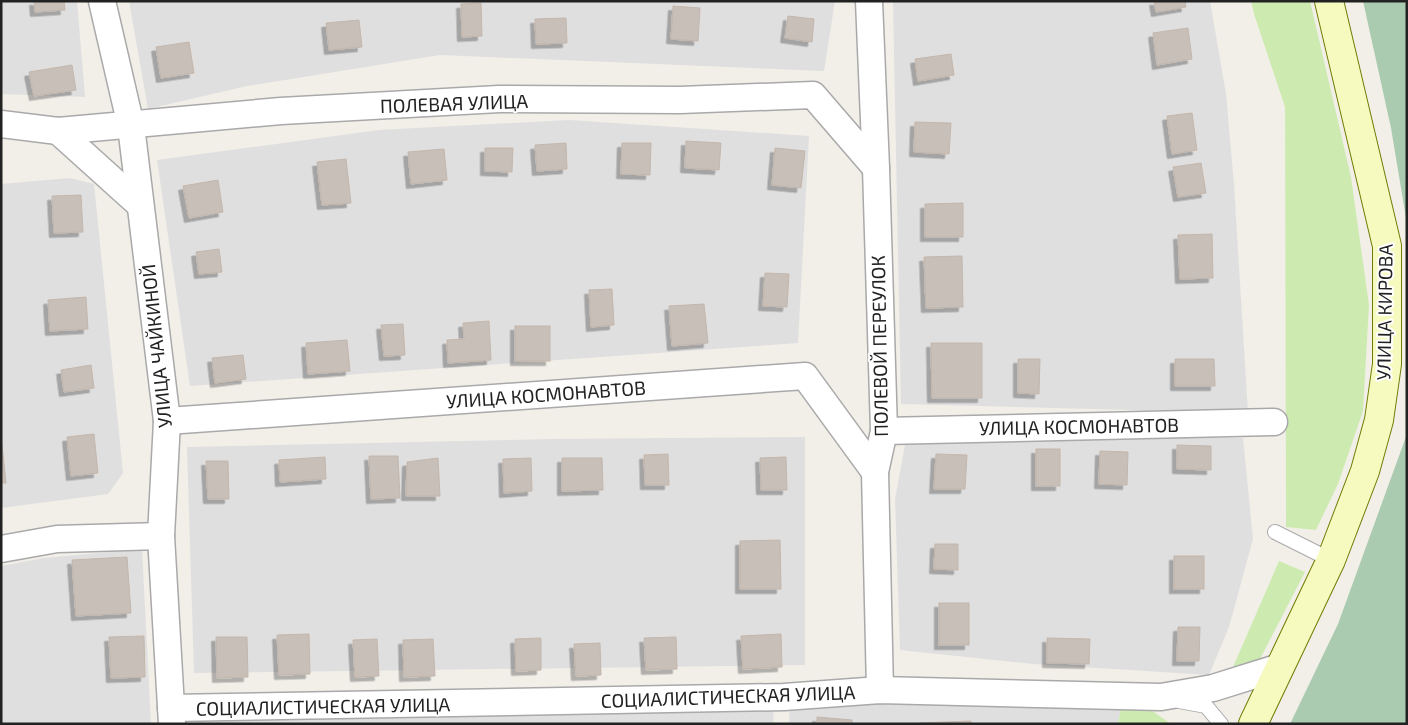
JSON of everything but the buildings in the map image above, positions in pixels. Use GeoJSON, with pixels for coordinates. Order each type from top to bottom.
{"type":"FeatureCollection","features":[{"type":"Feature","properties":{"kind":"main road","name":"УЛИЦА КИРОВА"},"geometry":{"type":"LineString","coordinates":[[1253,724],[1331,560],[1365,471],[1379,420],[1387,364],[1387,246],[1329,1]]}},
{"type":"Feature","properties":{"kind":"street","name":"УЛИЦА ЧАЙКИНОЙ"},"geometry":{"type":"LineString","coordinates":[[102,1],[131,126],[139,204],[167,421],[161,536],[172,716]]}},
{"type":"Feature","properties":{"kind":"street","name":"ПОЛЕВОЙ ПЕРЕУЛОК"},"geometry":{"type":"LineString","coordinates":[[869,1],[884,431],[875,472],[880,690]]}},
{"type":"Feature","properties":{"kind":"street","name":"ПОЛЕВАЯ УЛИЦА"},"geometry":{"type":"LineString","coordinates":[[1,124],[58,132],[281,111],[499,99],[680,100],[813,95],[876,168]]}},
{"type":"Feature","properties":{"kind":"street"},"geometry":{"type":"LineString","coordinates":[[58,132],[139,204]]}},
{"type":"Feature","properties":{"kind":"street","name":"УЛИЦА КОСМОНАВТОВ"},"geometry":{"type":"LineString","coordinates":[[167,421],[805,376],[875,472]]}},
{"type":"Feature","properties":{"kind":"street","name":"УЛИЦА КОСМОНАВТОВ"},"geometry":{"type":"LineString","coordinates":[[884,431],[1274,422]]}},
{"type":"Feature","properties":{"kind":"street"},"geometry":{"type":"LineString","coordinates":[[1,549],[57,539],[161,536]]}},
{"type":"Feature","properties":{"kind":"street","name":"СОЦИАЛИСТИЧЕСКАЯ УЛИЦА"},"geometry":{"type":"LineString","coordinates":[[172,716],[784,697],[880,690],[1161,697],[1213,688],[1280,667]]}},
{"type":"Feature","properties":{"kind":"lane"},"geometry":{"type":"LineString","coordinates":[[1276,532],[1331,560]]}},
{"type":"Feature","properties":{"kind":"lane"},"geometry":{"type":"LineString","coordinates":[[1161,697],[1206,706],[1221,724]]}},
{"type":"Feature","properties":{"kind":"shaded area"},"geometry":{"type":"Polygon","coordinates":[[[1,1],[77,1],[85,97],[1,94],[1,1]]]}},
{"type":"Feature","properties":{"kind":"shaded area"},"geometry":{"type":"Polygon","coordinates":[[[129,1],[835,1],[824,71],[440,55],[247,86],[148,109],[129,1]]]}},
{"type":"Feature","properties":{"kind":"shaded area"},"geometry":{"type":"Polygon","coordinates":[[[893,1],[1210,1],[1226,94],[1234,185],[1248,413],[901,404],[893,1]]]}},
{"type":"Feature","properties":{"kind":"shaded area"},"geometry":{"type":"Polygon","coordinates":[[[569,120],[809,136],[798,343],[190,386],[157,160],[379,130],[569,120]]]}},
{"type":"Feature","properties":{"kind":"shaded area"},"geometry":{"type":"Polygon","coordinates":[[[70,178],[94,184],[123,473],[108,494],[1,508],[1,184],[70,178]]]}},
{"type":"Feature","properties":{"kind":"shaded area"},"geometry":{"type":"Polygon","coordinates":[[[923,434],[1243,438],[1253,539],[1229,627],[1209,675],[1033,664],[900,650],[895,499],[905,445],[923,434]]]}},
{"type":"Feature","properties":{"kind":"shaded area"},"geometry":{"type":"Polygon","coordinates":[[[805,437],[805,665],[194,673],[187,447],[553,439],[805,437]]]}},
{"type":"Feature","properties":{"kind":"shaded area"},"geometry":{"type":"Polygon","coordinates":[[[142,549],[151,724],[1,724],[1,566],[44,558],[142,549]]]}},
{"type":"Feature","properties":{"kind":"shaded area"},"geometry":{"type":"Polygon","coordinates":[[[775,692],[773,724],[198,724],[197,711],[775,692]]]}},
{"type":"Feature","properties":{"kind":"shaded area"},"geometry":{"type":"Polygon","coordinates":[[[790,697],[1121,708],[1118,724],[789,724],[790,697]]]}},
{"type":"Feature","properties":{"kind":"green space"},"geometry":{"type":"Polygon","coordinates":[[[1251,1],[1310,1],[1351,177],[1369,305],[1363,411],[1338,484],[1316,530],[1286,527],[1285,107],[1251,1]]]}},
{"type":"Feature","properties":{"kind":"green space"},"geometry":{"type":"Polygon","coordinates":[[[1363,1],[1407,1],[1407,224],[1391,128],[1363,1]]]}},
{"type":"Feature","properties":{"kind":"green space"},"geometry":{"type":"Polygon","coordinates":[[[1407,434],[1407,724],[1290,724],[1338,624],[1407,434]]]}},
{"type":"Feature","properties":{"kind":"green space"},"geometry":{"type":"Polygon","coordinates":[[[1279,561],[1305,572],[1260,659],[1233,667],[1279,561]]]}},
{"type":"Feature","properties":{"kind":"green space"},"geometry":{"type":"Polygon","coordinates":[[[1121,708],[1151,710],[1171,724],[1118,724],[1121,708]]]}}]}
